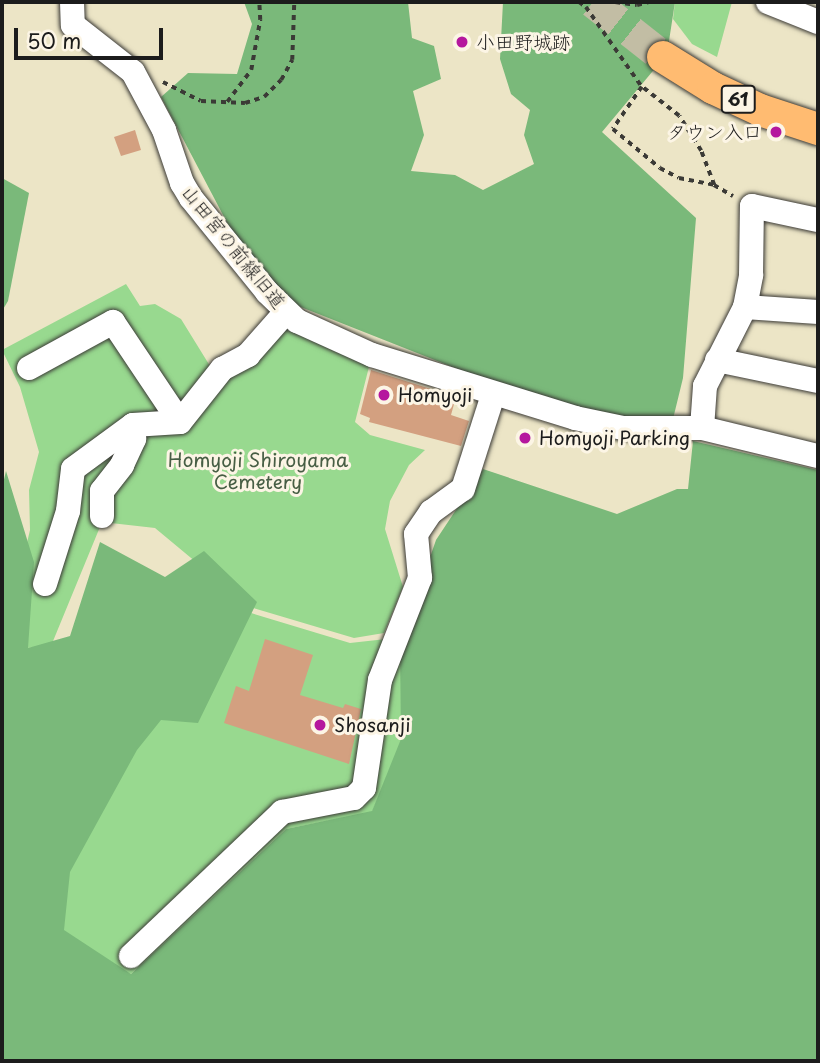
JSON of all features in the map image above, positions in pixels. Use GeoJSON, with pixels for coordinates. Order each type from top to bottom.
{"type":"FeatureCollection","features":[{"type":"Feature","properties":{"kind":"main road","name":"61"},"geometry":{"type":"LineString","coordinates":[[663,57],[713,88],[760,110],[818,129]]}},
{"type":"Feature","properties":{"kind":"street","name":"山田宮の前線旧道"},"geometry":{"type":"LineString","coordinates":[[72,2],[73,24],[133,72],[164,130],[182,183],[191,198],[285,313],[313,330],[372,355],[493,395],[611,427],[702,428],[818,456]]}},
{"type":"Feature","properties":{"kind":"street"},"geometry":{"type":"LineString","coordinates":[[768,2],[818,22]]}},
{"type":"Feature","properties":{"kind":"street"},"geometry":{"type":"LineString","coordinates":[[702,428],[705,386],[745,307],[751,275],[752,206],[818,220]]}},
{"type":"Feature","properties":{"kind":"street"},"geometry":{"type":"LineString","coordinates":[[745,307],[818,312]]}},
{"type":"Feature","properties":{"kind":"street"},"geometry":{"type":"LineString","coordinates":[[45,584],[68,511],[73,469],[133,425],[180,422],[222,369],[248,355],[285,313]]}},
{"type":"Feature","properties":{"kind":"street"},"geometry":{"type":"LineString","coordinates":[[29,368],[113,322],[180,422]]}},
{"type":"Feature","properties":{"kind":"street"},"geometry":{"type":"LineString","coordinates":[[717,360],[818,381]]}},
{"type":"Feature","properties":{"kind":"street"},"geometry":{"type":"LineString","coordinates":[[131,956],[282,812],[354,798],[364,788],[380,680],[420,578],[416,534],[431,512],[463,489],[493,395]]}},
{"type":"Feature","properties":{"kind":"street"},"geometry":{"type":"LineString","coordinates":[[102,516],[102,491],[122,466],[134,439],[133,425]]}},
{"type":"Feature","properties":{"kind":"path"},"geometry":{"type":"LineString","coordinates":[[227,102],[251,70],[260,20],[259,2]]}},
{"type":"Feature","properties":{"kind":"path"},"geometry":{"type":"LineString","coordinates":[[133,72],[174,86],[201,101],[245,103],[264,96],[281,80],[292,60],[294,2]]}},
{"type":"Feature","properties":{"kind":"path"},"geometry":{"type":"LineString","coordinates":[[579,2],[586,7],[642,87],[679,116],[701,151],[714,185],[679,178],[660,168],[613,129],[642,87]]}},
{"type":"Feature","properties":{"kind":"path"},"geometry":{"type":"LineString","coordinates":[[615,2],[637,5],[649,2]]}},
{"type":"Feature","properties":{"kind":"green space"},"geometry":{"type":"Polygon","coordinates":[[[244,2],[408,2],[412,38],[434,46],[441,79],[413,91],[424,135],[411,171],[455,175],[483,190],[534,164],[524,135],[530,110],[511,94],[500,59],[503,2],[675,2],[667,54],[602,132],[696,218],[683,378],[673,419],[569,413],[283,300],[233,234],[161,97],[188,73],[237,74],[252,24],[244,2]]]}},
{"type":"Feature","properties":{"kind":"green space"},"geometry":{"type":"Polygon","coordinates":[[[675,2],[732,2],[717,57],[692,44],[673,19],[675,2]]]}},
{"type":"Feature","properties":{"kind":"green space"},"geometry":{"type":"Polygon","coordinates":[[[2,178],[29,193],[8,301],[2,311],[2,178]]]}},
{"type":"Feature","properties":{"kind":"green space","name":"Homyoji Shiroyama Cemetery"},"geometry":{"type":"Polygon","coordinates":[[[126,284],[140,306],[155,304],[181,319],[210,366],[222,369],[285,313],[372,355],[355,422],[370,435],[425,450],[409,465],[390,501],[385,529],[403,587],[384,633],[354,638],[250,607],[155,528],[102,522],[51,646],[27,648],[19,577],[30,530],[29,490],[39,452],[20,387],[2,350],[126,284]]]}},
{"type":"Feature","properties":{"kind":"green space"},"geometry":{"type":"Polygon","coordinates":[[[693,441],[818,470],[818,1061],[2,1061],[2,488],[6,471],[34,562],[28,648],[70,636],[100,542],[165,577],[204,551],[257,602],[198,723],[161,720],[137,750],[70,872],[64,930],[131,974],[286,829],[372,811],[401,739],[400,644],[436,540],[483,469],[617,514],[677,489],[688,489],[693,441]]]}},
{"type":"Feature","properties":{"kind":"green space"},"geometry":{"type":"Polygon","coordinates":[[[251,613],[350,643],[386,639],[400,644],[409,722],[372,812],[286,829],[131,974],[55,940],[40,859],[251,613]]]}},
{"type":"Feature","properties":{"kind":"building"},"geometry":{"type":"Polygon","coordinates":[[[135,130],[141,150],[121,156],[114,137],[135,130]]]}},
{"type":"Feature","properties":{"kind":"building"},"geometry":{"type":"Polygon","coordinates":[[[371,370],[456,397],[451,415],[469,421],[461,446],[369,422],[370,418],[360,414],[371,370]]]}},
{"type":"Feature","properties":{"kind":"building"},"geometry":{"type":"Polygon","coordinates":[[[265,639],[313,655],[300,695],[343,708],[345,704],[361,709],[349,764],[224,723],[236,686],[249,691],[265,639]]]}},
{"type":"Feature","properties":{"kind":"tunnel"},"geometry":{"type":"LineString","coordinates":[[593,2],[663,57]]}},
{"type":"Feature","properties":{"kind":"place","name":"小田野城跡"},"geometry":{"type":"Point","coordinates":[462,42]}},
{"type":"Feature","properties":{"kind":"place","name":"タウン入口"},"geometry":{"type":"Point","coordinates":[776,132]}},
{"type":"Feature","properties":{"kind":"place","name":"Homyoji"},"geometry":{"type":"Point","coordinates":[384,395]}},
{"type":"Feature","properties":{"kind":"place","name":"Homyoji Parking"},"geometry":{"type":"Point","coordinates":[525,438]}},
{"type":"Feature","properties":{"kind":"place","name":"Shosanji"},"geometry":{"type":"Point","coordinates":[320,725]}}]}
